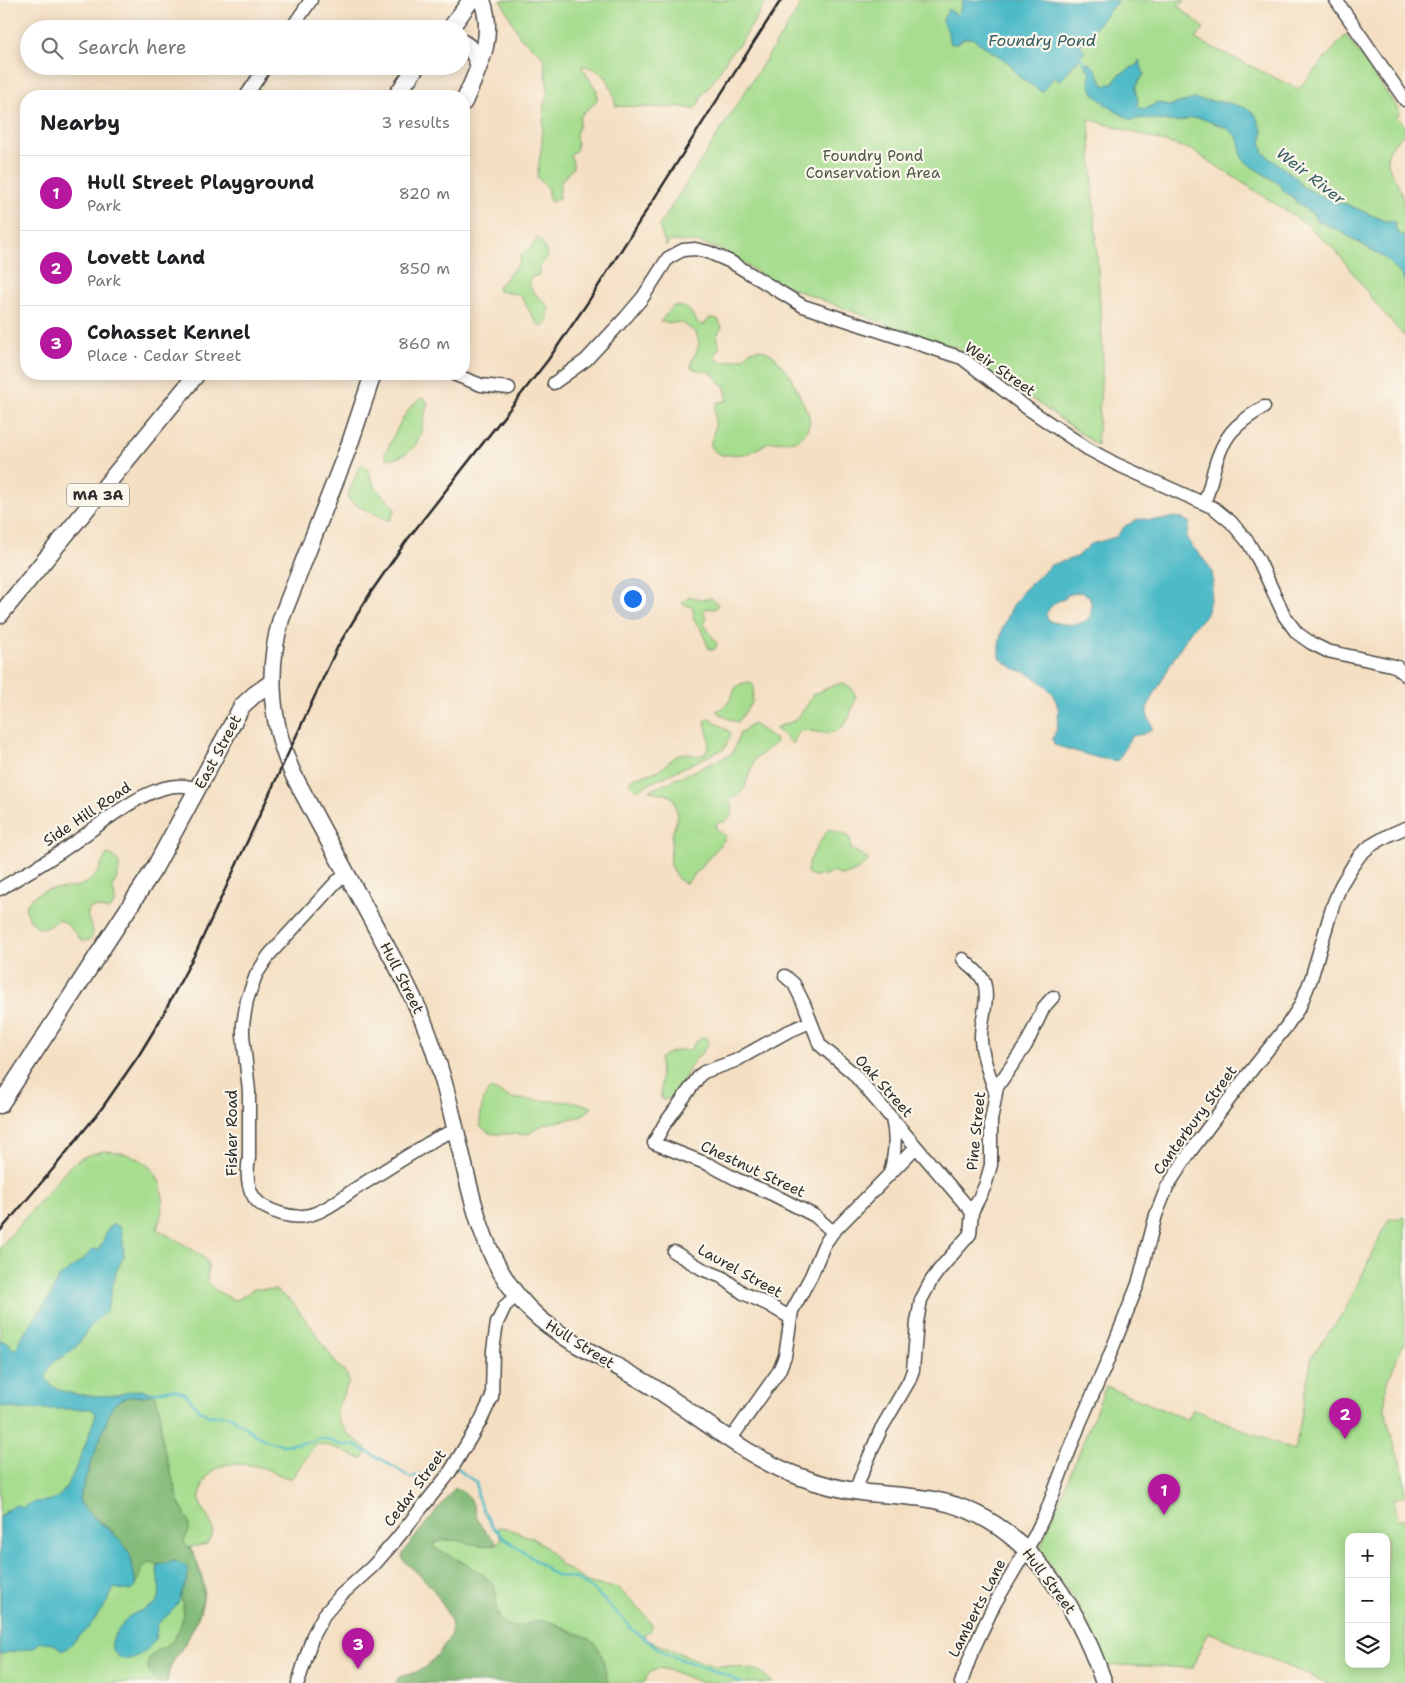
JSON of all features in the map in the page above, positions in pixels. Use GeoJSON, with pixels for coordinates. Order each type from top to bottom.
{"type":"FeatureCollection","features":[{"type":"Feature","properties":{"kind":"main road"},"geometry":{"type":"LineString","coordinates":[[444,20],[458,0]]}},
{"type":"Feature","properties":{"kind":"main road"},"geometry":{"type":"LineString","coordinates":[[457,20],[471,0]]}},
{"type":"Feature","properties":{"kind":"main road"},"geometry":{"type":"LineString","coordinates":[[469,90],[485,50],[488,34],[482,0]]}},
{"type":"Feature","properties":{"kind":"main road"},"geometry":{"type":"LineString","coordinates":[[470,48],[479,66]]}},
{"type":"Feature","properties":{"kind":"main road"},"geometry":{"type":"LineString","coordinates":[[400,90],[411,75]]}},
{"type":"Feature","properties":{"kind":"main road","name":"MA 3A"},"geometry":{"type":"LineString","coordinates":[[0,615],[192,380]]}},
{"type":"Feature","properties":{"kind":"main road"},"geometry":{"type":"LineString","coordinates":[[272,682],[275,643],[283,611],[350,446],[371,380]]}},
{"type":"Feature","properties":{"kind":"main road","name":"Hull Street"},"geometry":{"type":"LineString","coordinates":[[272,682],[273,705],[286,757],[421,1015],[436,1057],[482,1233],[499,1270],[517,1295],[532,1312],[560,1334],[653,1387],[761,1459],[793,1474],[828,1486],[929,1499],[957,1505],[995,1523],[1014,1537],[1042,1568],[1072,1611],[1092,1650],[1104,1683]]}},
{"type":"Feature","properties":{"kind":"main road","name":"East Street"},"geometry":{"type":"LineString","coordinates":[[0,1105],[144,886],[198,790],[242,706],[272,682]]}},
{"type":"Feature","properties":{"kind":"main road"},"geometry":{"type":"LineString","coordinates":[[242,706],[273,705]]}},
{"type":"Feature","properties":{"kind":"street"},"geometry":{"type":"LineString","coordinates":[[298,20],[311,0]]}},
{"type":"Feature","properties":{"kind":"street"},"geometry":{"type":"LineString","coordinates":[[1336,0],[1405,100]]}},
{"type":"Feature","properties":{"kind":"street"},"geometry":{"type":"LineString","coordinates":[[250,90],[260,75]]}},
{"type":"Feature","properties":{"kind":"street","name":"Weir Street"},"geometry":{"type":"LineString","coordinates":[[554,383],[586,360],[626,317],[643,297],[668,258],[683,250],[701,250],[731,262],[803,306],[962,358],[1027,408],[1088,449],[1125,468],[1204,503],[1226,517],[1243,536],[1259,561],[1285,617],[1297,633],[1311,643],[1327,651],[1402,668]]}},
{"type":"Feature","properties":{"kind":"street"},"geometry":{"type":"LineString","coordinates":[[470,380],[481,384],[509,388]]}},
{"type":"Feature","properties":{"kind":"street"},"geometry":{"type":"LineString","coordinates":[[1204,503],[1218,454],[1224,441],[1236,426],[1264,407]]}},
{"type":"Feature","properties":{"kind":"street","name":"Side Hill Road"},"geometry":{"type":"LineString","coordinates":[[0,889],[72,845],[139,797],[181,786],[190,786],[198,790]]}},
{"type":"Feature","properties":{"kind":"street","name":"Canterbury Street"},"geometry":{"type":"LineString","coordinates":[[1026,1550],[1047,1510],[1077,1429],[1134,1294],[1156,1215],[1167,1187],[1237,1088],[1286,1027],[1300,1006],[1311,979],[1333,905],[1344,879],[1353,865],[1370,846],[1405,828]]}},
{"type":"Feature","properties":{"kind":"street","name":"Fisher Road"},"geometry":{"type":"LineString","coordinates":[[348,875],[337,881],[269,955],[256,975],[247,1000],[243,1035],[249,1091],[249,1158],[247,1166],[251,1191],[258,1203],[274,1212],[297,1216],[312,1214],[330,1205],[437,1138],[456,1130]]}},
{"type":"Feature","properties":{"kind":"street"},"geometry":{"type":"LineString","coordinates":[[963,959],[980,975],[985,987],[981,1039],[984,1060],[995,1092]]}},
{"type":"Feature","properties":{"kind":"street","name":"Oak Street"},"geometry":{"type":"LineString","coordinates":[[785,976],[794,984],[820,1045],[849,1069],[972,1212]]}},
{"type":"Feature","properties":{"kind":"street","name":"Pine Street"},"geometry":{"type":"LineString","coordinates":[[856,1491],[882,1429],[909,1381],[913,1370],[921,1300],[939,1270],[968,1238],[971,1230],[972,1212],[982,1192],[991,1165],[990,1121],[998,1084],[1026,1046],[1044,1007],[1053,997]]}},
{"type":"Feature","properties":{"kind":"street","name":"Chestnut Street"},"geometry":{"type":"LineString","coordinates":[[810,1022],[735,1060],[704,1072],[678,1105],[654,1143],[710,1165],[736,1180],[772,1194],[815,1216],[833,1232]]}},
{"type":"Feature","properties":{"kind":"street"},"geometry":{"type":"LineString","coordinates":[[890,1173],[895,1150],[895,1134],[891,1117]]}},
{"type":"Feature","properties":{"kind":"street"},"geometry":{"type":"LineString","coordinates":[[730,1440],[779,1371],[785,1356],[790,1318],[824,1245],[833,1232],[916,1147]]}},
{"type":"Feature","properties":{"kind":"street","name":"Laurel Street"},"geometry":{"type":"LineString","coordinates":[[674,1252],[704,1270],[722,1277],[743,1293],[769,1305],[790,1318]]}},
{"type":"Feature","properties":{"kind":"street","name":"Cedar Street"},"geometry":{"type":"LineString","coordinates":[[298,1683],[313,1636],[324,1615],[341,1595],[381,1559],[435,1492],[448,1475],[484,1414],[490,1402],[492,1391],[493,1350],[497,1322],[505,1306],[517,1295]]}},
{"type":"Feature","properties":{"kind":"street","name":"Lamberts Lane"},"geometry":{"type":"LineString","coordinates":[[961,1683],[972,1652],[994,1605],[1026,1550]]}},
{"type":"Feature","properties":{"kind":"green space"},"geometry":{"type":"Polygon","coordinates":[[[501,0],[767,0],[742,41],[729,55],[714,80],[702,95],[698,105],[693,109],[678,106],[673,108],[616,106],[612,90],[603,74],[582,65],[597,91],[597,99],[580,117],[576,134],[577,149],[570,155],[573,168],[561,181],[559,198],[551,202],[548,196],[548,189],[537,177],[542,143],[544,106],[548,92],[544,59],[541,54],[520,37],[501,0]]]}},
{"type":"Feature","properties":{"kind":"green space","name":"Foundry Pond Conservation Area"},"geometry":{"type":"Polygon","coordinates":[[[804,0],[963,0],[959,13],[949,28],[949,41],[958,43],[964,38],[972,38],[1009,63],[1019,77],[1054,77],[1060,81],[1084,52],[1080,46],[1118,0],[1186,0],[1178,6],[1204,28],[1195,39],[1298,89],[1346,35],[1400,112],[1397,117],[1405,126],[1405,133],[1395,142],[1387,158],[1402,199],[1405,237],[1397,232],[1395,227],[1385,221],[1346,204],[1334,202],[1301,186],[1296,177],[1269,158],[1263,151],[1261,143],[1263,133],[1235,106],[1228,103],[1194,99],[1168,106],[1157,102],[1150,107],[1142,109],[1137,105],[1136,92],[1138,83],[1144,74],[1139,61],[1137,65],[1120,74],[1113,83],[1105,86],[1100,78],[1085,66],[1091,73],[1095,95],[1115,111],[1131,120],[1142,118],[1178,122],[1200,118],[1220,124],[1232,131],[1238,138],[1240,148],[1251,166],[1278,183],[1296,202],[1314,215],[1316,220],[1340,231],[1386,259],[1405,281],[1405,337],[1377,305],[1337,252],[1305,223],[1192,150],[1089,119],[1103,355],[1097,445],[1034,400],[996,378],[956,347],[896,328],[768,279],[725,251],[697,242],[670,241],[666,246],[659,226],[804,0]]]}},
{"type":"Feature","properties":{"kind":"green space"},"geometry":{"type":"Polygon","coordinates":[[[538,238],[542,242],[548,256],[539,268],[539,275],[531,277],[530,282],[533,291],[548,307],[549,313],[546,324],[542,327],[536,322],[520,295],[498,291],[497,288],[519,263],[522,253],[529,250],[538,238]]]}},
{"type":"Feature","properties":{"kind":"green space"},"geometry":{"type":"Polygon","coordinates":[[[673,306],[680,306],[691,312],[701,325],[705,324],[710,318],[718,319],[722,327],[716,337],[720,347],[714,355],[717,360],[725,362],[744,358],[750,351],[760,349],[774,356],[789,374],[808,413],[810,422],[806,432],[796,441],[769,442],[748,454],[722,455],[714,451],[710,446],[715,428],[715,408],[718,402],[726,401],[725,387],[711,373],[691,367],[699,344],[696,333],[683,323],[660,322],[673,306]]]}},
{"type":"Feature","properties":{"kind":"green space"},"geometry":{"type":"Polygon","coordinates":[[[422,398],[428,402],[421,433],[414,447],[401,456],[390,459],[386,458],[385,454],[400,423],[410,408],[422,398]]]}},
{"type":"Feature","properties":{"kind":"green space"},"geometry":{"type":"Polygon","coordinates":[[[360,465],[366,467],[375,486],[393,507],[395,511],[390,520],[369,512],[350,501],[347,497],[360,465]]]}},
{"type":"Feature","properties":{"kind":"green space"},"geometry":{"type":"Polygon","coordinates":[[[690,596],[700,600],[711,598],[718,604],[715,609],[707,608],[703,612],[707,618],[704,624],[717,644],[714,650],[709,649],[700,627],[694,621],[693,608],[682,603],[690,596]]]}},
{"type":"Feature","properties":{"kind":"green space"},"geometry":{"type":"Polygon","coordinates":[[[750,682],[754,686],[752,702],[738,722],[728,719],[716,711],[727,704],[736,687],[750,682]]]}},
{"type":"Feature","properties":{"kind":"green space"},"geometry":{"type":"Polygon","coordinates":[[[841,683],[852,689],[855,698],[849,717],[840,729],[828,733],[802,730],[797,735],[793,744],[775,728],[794,721],[806,707],[813,694],[841,683]]]}},
{"type":"Feature","properties":{"kind":"green space"},"geometry":{"type":"Polygon","coordinates":[[[710,718],[731,733],[725,748],[636,790],[630,784],[630,780],[633,778],[659,770],[681,754],[703,755],[709,745],[705,721],[710,718]]]}},
{"type":"Feature","properties":{"kind":"green space"},"geometry":{"type":"Polygon","coordinates":[[[753,724],[776,740],[775,744],[755,759],[744,789],[739,795],[728,801],[732,805],[732,815],[725,822],[716,824],[716,829],[726,836],[725,839],[688,882],[685,883],[678,879],[670,866],[672,835],[678,816],[674,800],[666,794],[649,791],[732,754],[740,733],[753,724]]]}},
{"type":"Feature","properties":{"kind":"green space"},"geometry":{"type":"Polygon","coordinates":[[[829,829],[848,836],[851,849],[867,858],[868,861],[857,870],[846,875],[833,873],[816,876],[807,873],[812,856],[829,829]]]}},
{"type":"Feature","properties":{"kind":"green space"},"geometry":{"type":"Polygon","coordinates":[[[107,854],[113,856],[119,863],[119,873],[112,887],[115,900],[108,910],[96,907],[90,908],[88,917],[93,935],[90,940],[82,941],[68,925],[59,919],[48,927],[39,928],[31,921],[25,908],[32,899],[39,893],[48,890],[84,884],[95,876],[107,854]]]}},
{"type":"Feature","properties":{"kind":"green space"},"geometry":{"type":"Polygon","coordinates":[[[702,1037],[708,1038],[705,1049],[692,1064],[678,1090],[664,1100],[661,1098],[660,1059],[674,1052],[690,1050],[695,1042],[702,1037]]]}},
{"type":"Feature","properties":{"kind":"green space"},"geometry":{"type":"Polygon","coordinates":[[[491,1089],[511,1098],[576,1102],[592,1107],[578,1117],[542,1125],[530,1133],[489,1133],[480,1126],[480,1121],[483,1103],[491,1089]]]}},
{"type":"Feature","properties":{"kind":"green space"},"geometry":{"type":"Polygon","coordinates":[[[105,1151],[122,1153],[136,1158],[147,1165],[155,1174],[163,1198],[157,1229],[192,1250],[207,1262],[207,1282],[215,1290],[234,1300],[239,1299],[254,1289],[275,1290],[292,1302],[335,1362],[347,1375],[349,1382],[338,1406],[337,1419],[348,1434],[366,1448],[366,1454],[363,1458],[359,1458],[330,1446],[318,1444],[315,1445],[292,1478],[260,1467],[240,1464],[224,1465],[209,1474],[200,1494],[200,1502],[211,1523],[213,1532],[207,1544],[190,1547],[202,1577],[204,1587],[203,1602],[191,1632],[170,1667],[167,1683],[0,1683],[0,1247],[71,1165],[87,1156],[105,1151]]]}},
{"type":"Feature","properties":{"kind":"green space"},"geometry":{"type":"Polygon","coordinates":[[[1405,1217],[1405,1340],[1389,1378],[1385,1407],[1405,1479],[1405,1495],[1394,1499],[1398,1520],[1405,1518],[1405,1683],[1327,1683],[1209,1632],[1193,1668],[1117,1665],[1106,1668],[1085,1618],[1041,1550],[1042,1543],[1106,1386],[1188,1420],[1193,1409],[1295,1451],[1312,1356],[1344,1312],[1389,1219],[1405,1217]]]}},
{"type":"Feature","properties":{"kind":"green space"},"geometry":{"type":"Polygon","coordinates":[[[155,1393],[160,1413],[162,1441],[180,1505],[189,1521],[189,1531],[184,1544],[195,1557],[202,1588],[201,1607],[198,1616],[190,1635],[170,1667],[167,1683],[163,1683],[152,1676],[148,1669],[148,1664],[153,1654],[173,1640],[179,1629],[183,1611],[181,1596],[188,1576],[186,1567],[175,1561],[158,1565],[149,1563],[143,1568],[136,1586],[133,1571],[112,1531],[85,1510],[79,1499],[112,1407],[128,1397],[155,1393]]]}},
{"type":"Feature","properties":{"kind":"green space"},"geometry":{"type":"Polygon","coordinates":[[[455,1488],[470,1498],[481,1525],[487,1534],[498,1543],[484,1546],[450,1540],[435,1542],[433,1547],[490,1580],[496,1590],[497,1613],[503,1622],[508,1625],[518,1626],[546,1621],[592,1640],[599,1649],[609,1683],[396,1683],[399,1677],[416,1672],[430,1663],[443,1648],[450,1635],[451,1621],[438,1596],[423,1578],[403,1560],[402,1556],[407,1547],[455,1488]]]}},
{"type":"Feature","properties":{"kind":"green space"},"geometry":{"type":"Polygon","coordinates":[[[499,1527],[532,1538],[546,1547],[560,1564],[586,1581],[618,1588],[649,1619],[652,1625],[651,1631],[644,1634],[645,1638],[713,1666],[756,1670],[773,1683],[702,1683],[669,1670],[658,1668],[650,1671],[644,1683],[609,1683],[584,1636],[554,1623],[544,1621],[514,1627],[508,1626],[503,1622],[498,1613],[496,1605],[497,1593],[461,1561],[447,1556],[433,1547],[435,1542],[446,1540],[458,1540],[493,1546],[501,1539],[497,1529],[499,1527]]]}},
{"type":"Feature","properties":{"kind":"water","name":"Foundry Pond"},"geometry":{"type":"Polygon","coordinates":[[[963,0],[1118,0],[1080,46],[1085,51],[1060,81],[1054,77],[1042,92],[1019,77],[1009,63],[972,38],[964,38],[958,43],[951,44],[942,22],[948,9],[957,15],[959,13],[963,0]]]}},
{"type":"Feature","properties":{"kind":"water"},"geometry":{"type":"Polygon","coordinates":[[[1139,60],[1144,74],[1136,89],[1137,105],[1142,109],[1152,106],[1157,102],[1168,106],[1194,99],[1228,103],[1247,108],[1255,114],[1263,133],[1261,143],[1263,151],[1269,158],[1296,177],[1301,186],[1334,202],[1346,204],[1385,221],[1394,221],[1397,232],[1405,237],[1405,281],[1386,259],[1340,231],[1316,220],[1314,215],[1296,202],[1278,183],[1251,166],[1242,158],[1238,138],[1227,128],[1200,118],[1178,122],[1142,118],[1131,120],[1109,107],[1095,95],[1089,81],[1091,73],[1084,62],[1092,65],[1105,86],[1113,83],[1120,74],[1137,65],[1139,60]]]}},
{"type":"Feature","properties":{"kind":"water"},"geometry":{"type":"Polygon","coordinates":[[[1174,517],[1182,518],[1190,523],[1186,537],[1210,568],[1213,578],[1207,611],[1190,631],[1147,708],[1147,714],[1153,728],[1144,734],[1132,736],[1117,761],[1098,758],[1054,745],[1053,738],[1057,728],[1059,711],[1054,695],[1040,681],[1026,672],[1017,670],[1007,664],[1001,659],[999,654],[1002,630],[1012,607],[1023,591],[1051,565],[1077,557],[1091,544],[1116,537],[1125,526],[1138,519],[1161,520],[1174,517]],[[1081,592],[1067,595],[1065,599],[1056,602],[1049,609],[1046,614],[1048,620],[1058,623],[1077,624],[1087,620],[1091,611],[1089,596],[1081,592]]]}},
{"type":"Feature","properties":{"kind":"water"},"geometry":{"type":"Polygon","coordinates":[[[113,1224],[120,1227],[122,1232],[124,1256],[116,1272],[107,1310],[89,1328],[76,1347],[54,1361],[49,1368],[46,1378],[58,1389],[88,1396],[108,1396],[139,1390],[155,1393],[128,1397],[112,1407],[79,1499],[87,1511],[117,1537],[128,1551],[136,1586],[129,1591],[114,1588],[107,1602],[90,1626],[66,1649],[63,1650],[53,1644],[41,1642],[33,1648],[0,1654],[0,1518],[6,1511],[16,1505],[23,1508],[32,1503],[50,1501],[59,1496],[75,1470],[96,1414],[92,1409],[24,1410],[0,1406],[0,1340],[8,1342],[13,1349],[17,1349],[20,1339],[50,1297],[58,1278],[86,1257],[92,1249],[98,1250],[108,1229],[113,1224]]]}},
{"type":"Feature","properties":{"kind":"water"},"geometry":{"type":"Polygon","coordinates":[[[175,1561],[186,1566],[188,1573],[180,1599],[170,1613],[158,1624],[155,1639],[147,1650],[133,1658],[126,1659],[120,1657],[112,1648],[113,1638],[128,1617],[157,1602],[159,1598],[158,1565],[175,1561]]]}},
{"type":"Feature","properties":{"kind":"waterway","name":"Weir River"},"geometry":{"type":"LineString","coordinates":[[1078,56],[1084,62]]}},
{"type":"Feature","properties":{"kind":"waterway"},"geometry":{"type":"LineString","coordinates":[[152,1393],[173,1389],[185,1393],[199,1410],[209,1416],[229,1415],[256,1435],[272,1443],[282,1445],[311,1442],[318,1438],[327,1439],[341,1445],[354,1445],[411,1478],[433,1472]]}},
{"type":"Feature","properties":{"kind":"waterway"},"geometry":{"type":"LineString","coordinates":[[458,1468],[476,1482],[478,1499],[491,1525],[504,1538],[557,1576],[577,1579],[596,1592],[634,1631],[666,1654],[723,1674],[741,1683]]}},
{"type":"Feature","properties":{"kind":"railway"},"geometry":{"type":"LineString","coordinates":[[0,1231],[102,1108],[139,1055],[159,1022],[196,952],[338,646],[371,592],[407,540],[548,360],[588,302],[781,0]]}},
{"type":"Feature","properties":{"kind":"place","name":"Lovett Land"},"geometry":{"type":"Point","coordinates":[1345,1439]}},
{"type":"Feature","properties":{"kind":"place","name":"Hull Street Playground"},"geometry":{"type":"Point","coordinates":[1164,1515]}},
{"type":"Feature","properties":{"kind":"place","name":"Cohasset Kennel"},"geometry":{"type":"Point","coordinates":[358,1669]}}]}
